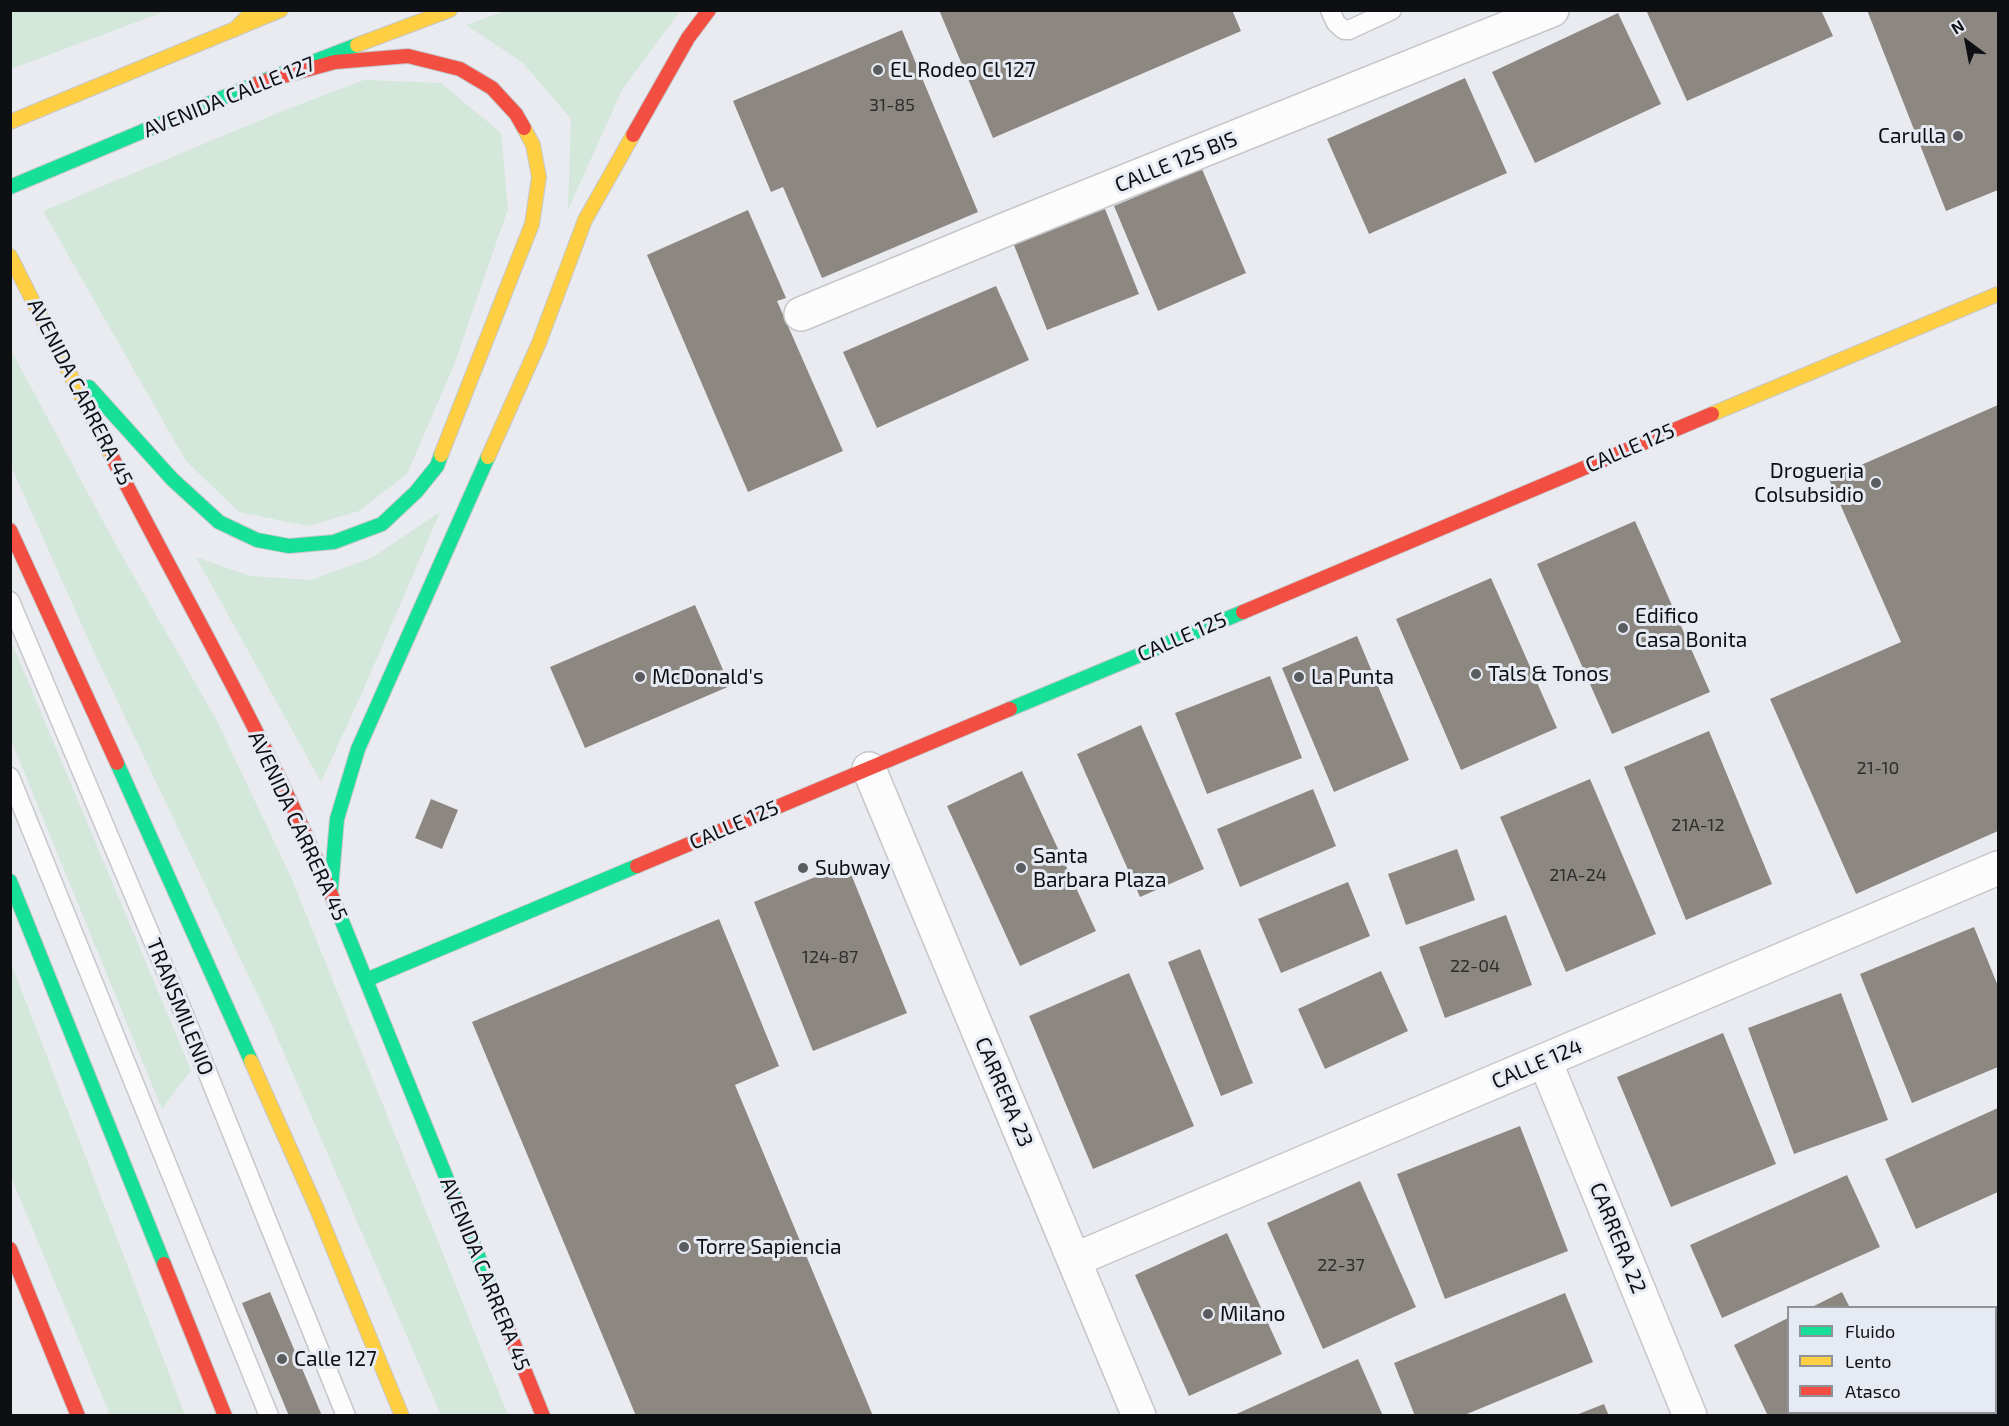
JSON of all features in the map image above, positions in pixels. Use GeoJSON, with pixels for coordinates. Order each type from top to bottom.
{"type":"FeatureCollection","features":[{"type":"Feature","properties":{"kind":"main road"},"geometry":{"type":"LineString","coordinates":[[234,30],[254,10]]}},
{"type":"Feature","properties":{"kind":"main road"},"geometry":{"type":"LineString","coordinates":[[10,122],[281,10]]}},
{"type":"Feature","properties":{"kind":"main road","name":"AVENIDA CALLE 127"},"geometry":{"type":"LineString","coordinates":[[10,187],[258,83],[450,10]]}},
{"type":"Feature","properties":{"kind":"main road"},"geometry":{"type":"LineString","coordinates":[[331,893],[337,819],[358,748],[539,343],[585,220],[688,38],[709,10]]}},
{"type":"Feature","properties":{"kind":"main road"},"geometry":{"type":"LineString","coordinates":[[62,357],[172,478],[219,522],[257,540],[289,546],[334,542],[382,524],[416,492],[437,466],[532,224],[538,177],[533,145],[516,114],[492,88],[460,69],[408,56],[336,62],[258,83]]}},
{"type":"Feature","properties":{"kind":"main road","name":"AVENIDA CARRERA 45"},"geometry":{"type":"LineString","coordinates":[[10,256],[118,470],[223,666],[316,856],[543,1416]]}},
{"type":"Feature","properties":{"kind":"main road","name":"CALLE 125"},"geometry":{"type":"LineString","coordinates":[[366,980],[1998,294]]}},
{"type":"Feature","properties":{"kind":"main road"},"geometry":{"type":"LineString","coordinates":[[10,530],[200,944],[316,1207],[402,1416]]}},
{"type":"Feature","properties":{"kind":"main road"},"geometry":{"type":"LineString","coordinates":[[10,881],[225,1416]]}},
{"type":"Feature","properties":{"kind":"main road"},"geometry":{"type":"LineString","coordinates":[[10,1249],[78,1416]]}},
{"type":"Feature","properties":{"kind":"street","name":"CALLE 125 BIS"},"geometry":{"type":"LineString","coordinates":[[801,314],[1552,10]]}},
{"type":"Feature","properties":{"kind":"street","name":"CARRERA 23"},"geometry":{"type":"LineString","coordinates":[[869,769],[1139,1416]]}},
{"type":"Feature","properties":{"kind":"street","name":"CALLE 124"},"geometry":{"type":"LineString","coordinates":[[1074,1260],[1998,868]]}},
{"type":"Feature","properties":{"kind":"street","name":"CARRERA 22"},"geometry":{"type":"LineString","coordinates":[[1545,1061],[1690,1416]]}},
{"type":"Feature","properties":{"kind":"lane"},"geometry":{"type":"LineString","coordinates":[[1330,10],[1336,23],[1344,30],[1349,30],[1392,10]]}},
{"type":"Feature","properties":{"kind":"lane","name":"TRANSMILENIO"},"geometry":{"type":"LineString","coordinates":[[10,601],[183,1012],[346,1416]]}},
{"type":"Feature","properties":{"kind":"lane"},"geometry":{"type":"LineString","coordinates":[[10,777],[269,1416]]}},
{"type":"Feature","properties":{"kind":"green space"},"geometry":{"type":"Polygon","coordinates":[[[11,10],[166,10],[166,11],[11,69],[11,10]]]}},
{"type":"Feature","properties":{"kind":"green space"},"geometry":{"type":"Polygon","coordinates":[[[505,11],[680,11],[622,90],[568,210],[571,119],[523,63],[466,25],[505,11]]]}},
{"type":"Feature","properties":{"kind":"green space"},"geometry":{"type":"Polygon","coordinates":[[[364,80],[441,83],[501,133],[508,209],[454,365],[407,474],[359,511],[308,526],[239,512],[186,461],[43,211],[285,110],[364,80]]]}},
{"type":"Feature","properties":{"kind":"green space"},"geometry":{"type":"Polygon","coordinates":[[[11,350],[113,540],[216,719],[291,877],[508,1415],[441,1415],[270,1021],[93,650],[11,466],[11,350]]]}},
{"type":"Feature","properties":{"kind":"green space"},"geometry":{"type":"Polygon","coordinates":[[[440,512],[321,782],[196,557],[250,576],[311,580],[373,557],[440,512]]]}},
{"type":"Feature","properties":{"kind":"green space"},"geometry":{"type":"Polygon","coordinates":[[[11,641],[191,1070],[162,1109],[11,740],[11,641]]]}},
{"type":"Feature","properties":{"kind":"green space"},"geometry":{"type":"Polygon","coordinates":[[[11,963],[185,1415],[110,1415],[11,1177],[11,963]]]}},
{"type":"Feature","properties":{"kind":"building"},"geometry":{"type":"Polygon","coordinates":[[[939,10],[1232,10],[1241,31],[993,138],[939,10]]]}},
{"type":"Feature","properties":{"kind":"building"},"geometry":{"type":"Polygon","coordinates":[[[1646,10],[1821,10],[1833,36],[1687,101],[1646,10]]]}},
{"type":"Feature","properties":{"kind":"building","name":"Carulla"},"geometry":{"type":"Polygon","coordinates":[[[1867,10],[1998,10],[1998,190],[1946,211],[1867,10]]]}},
{"type":"Feature","properties":{"kind":"building"},"geometry":{"type":"Polygon","coordinates":[[[1618,13],[1661,104],[1535,163],[1492,72],[1618,13]]]}},
{"type":"Feature","properties":{"kind":"building"},"geometry":{"type":"Polygon","coordinates":[[[902,30],[978,212],[822,278],[783,187],[771,192],[733,101],[902,30]]]}},
{"type":"Feature","properties":{"kind":"building"},"geometry":{"type":"Polygon","coordinates":[[[1465,78],[1507,173],[1369,234],[1327,139],[1465,78]]]}},
{"type":"Feature","properties":{"kind":"building"},"geometry":{"type":"Polygon","coordinates":[[[1202,169],[1246,273],[1158,311],[1114,206],[1202,169]]]}},
{"type":"Feature","properties":{"kind":"building"},"geometry":{"type":"Polygon","coordinates":[[[1105,209],[1139,294],[1047,330],[1014,245],[1105,209]]]}},
{"type":"Feature","properties":{"kind":"building"},"geometry":{"type":"Polygon","coordinates":[[[748,210],[786,298],[777,301],[843,451],[748,492],[647,255],[748,210]]]}},
{"type":"Feature","properties":{"kind":"building"},"geometry":{"type":"Polygon","coordinates":[[[996,286],[1029,360],[877,428],[843,352],[996,286]]]}},
{"type":"Feature","properties":{"kind":"building"},"geometry":{"type":"Polygon","coordinates":[[[1998,405],[1998,831],[1856,894],[1770,699],[1901,642],[1829,479],[1998,405]]]}},
{"type":"Feature","properties":{"kind":"building","name":"Edifico Casa Bonita"},"geometry":{"type":"Polygon","coordinates":[[[1635,521],[1710,692],[1612,734],[1537,564],[1635,521]]]}},
{"type":"Feature","properties":{"kind":"building","name":"Tals & Tonos"},"geometry":{"type":"Polygon","coordinates":[[[1491,578],[1557,728],[1461,770],[1396,619],[1491,578]]]}},
{"type":"Feature","properties":{"kind":"building","name":"McDonald's"},"geometry":{"type":"Polygon","coordinates":[[[695,605],[730,686],[585,748],[550,667],[695,605]]]}},
{"type":"Feature","properties":{"kind":"building"},"geometry":{"type":"Polygon","coordinates":[[[1357,636],[1409,760],[1334,792],[1282,668],[1357,636]]]}},
{"type":"Feature","properties":{"kind":"building"},"geometry":{"type":"Polygon","coordinates":[[[1270,676],[1302,758],[1207,794],[1175,713],[1270,676]]]}},
{"type":"Feature","properties":{"kind":"building"},"geometry":{"type":"Polygon","coordinates":[[[1141,725],[1204,869],[1140,897],[1077,754],[1141,725]]]}},
{"type":"Feature","properties":{"kind":"building"},"geometry":{"type":"Polygon","coordinates":[[[1709,731],[1772,884],[1686,920],[1624,767],[1709,731]]]}},
{"type":"Feature","properties":{"kind":"building","name":"Santa Barbara Plaza"},"geometry":{"type":"Polygon","coordinates":[[[1022,771],[1096,931],[1020,966],[947,806],[1022,771]]]}},
{"type":"Feature","properties":{"kind":"building"},"geometry":{"type":"Polygon","coordinates":[[[1590,779],[1656,934],[1566,972],[1500,817],[1590,779]]]}},
{"type":"Feature","properties":{"kind":"building"},"geometry":{"type":"Polygon","coordinates":[[[1313,789],[1336,846],[1240,887],[1217,829],[1313,789]]]}},
{"type":"Feature","properties":{"kind":"building"},"geometry":{"type":"Polygon","coordinates":[[[431,799],[458,810],[442,849],[415,838],[431,799]]]}},
{"type":"Feature","properties":{"kind":"building"},"geometry":{"type":"Polygon","coordinates":[[[1457,849],[1475,900],[1406,925],[1388,874],[1457,849]]]}},
{"type":"Feature","properties":{"kind":"building"},"geometry":{"type":"Polygon","coordinates":[[[847,864],[907,1013],[813,1051],[754,902],[847,864]]]}},
{"type":"Feature","properties":{"kind":"building"},"geometry":{"type":"Polygon","coordinates":[[[1348,882],[1370,936],[1281,973],[1258,919],[1348,882]]]}},
{"type":"Feature","properties":{"kind":"building"},"geometry":{"type":"Polygon","coordinates":[[[1506,915],[1532,985],[1445,1018],[1419,947],[1506,915]]]}},
{"type":"Feature","properties":{"kind":"building","name":"Torre Sapiencia"},"geometry":{"type":"Polygon","coordinates":[[[719,919],[779,1066],[735,1085],[873,1416],[636,1416],[472,1022],[719,919]]]}},
{"type":"Feature","properties":{"kind":"building"},"geometry":{"type":"Polygon","coordinates":[[[1974,927],[1998,986],[1998,1067],[1912,1103],[1860,974],[1974,927]]]}},
{"type":"Feature","properties":{"kind":"building"},"geometry":{"type":"Polygon","coordinates":[[[1200,949],[1253,1083],[1221,1096],[1168,962],[1200,949]]]}},
{"type":"Feature","properties":{"kind":"building"},"geometry":{"type":"Polygon","coordinates":[[[1381,971],[1408,1031],[1325,1069],[1298,1009],[1381,971]]]}},
{"type":"Feature","properties":{"kind":"building"},"geometry":{"type":"Polygon","coordinates":[[[1129,973],[1194,1126],[1093,1169],[1029,1016],[1129,973]]]}},
{"type":"Feature","properties":{"kind":"building"},"geometry":{"type":"Polygon","coordinates":[[[1841,993],[1888,1120],[1794,1154],[1748,1028],[1841,993]]]}},
{"type":"Feature","properties":{"kind":"building"},"geometry":{"type":"Polygon","coordinates":[[[1723,1033],[1776,1164],[1671,1207],[1617,1077],[1723,1033]]]}},
{"type":"Feature","properties":{"kind":"building"},"geometry":{"type":"Polygon","coordinates":[[[1998,1108],[1998,1192],[1916,1229],[1885,1159],[1998,1108]]]}},
{"type":"Feature","properties":{"kind":"building"},"geometry":{"type":"Polygon","coordinates":[[[1520,1126],[1568,1251],[1445,1299],[1397,1174],[1520,1126]]]}},
{"type":"Feature","properties":{"kind":"building"},"geometry":{"type":"Polygon","coordinates":[[[1847,1175],[1880,1247],[1722,1318],[1690,1245],[1847,1175]]]}},
{"type":"Feature","properties":{"kind":"building"},"geometry":{"type":"Polygon","coordinates":[[[1360,1181],[1416,1307],[1323,1349],[1267,1223],[1360,1181]]]}},
{"type":"Feature","properties":{"kind":"building","name":"Milano"},"geometry":{"type":"Polygon","coordinates":[[[1227,1233],[1282,1354],[1189,1396],[1135,1275],[1227,1233]]]}},
{"type":"Feature","properties":{"kind":"building","name":"Calle 127"},"geometry":{"type":"Polygon","coordinates":[[[270,1292],[322,1416],[289,1416],[242,1303],[270,1292]]]}},
{"type":"Feature","properties":{"kind":"building"},"geometry":{"type":"Polygon","coordinates":[[[1842,1292],[1849,1306],[1814,1306],[1842,1292]]]}},
{"type":"Feature","properties":{"kind":"building"},"geometry":{"type":"Polygon","coordinates":[[[1565,1293],[1593,1362],[1462,1416],[1415,1416],[1394,1363],[1565,1293]]]}},
{"type":"Feature","properties":{"kind":"building"},"geometry":{"type":"Polygon","coordinates":[[[1787,1318],[1787,1414],[1814,1414],[1811,1416],[1768,1416],[1734,1345],[1787,1318]]]}},
{"type":"Feature","properties":{"kind":"building"},"geometry":{"type":"Polygon","coordinates":[[[1358,1359],[1383,1416],[1232,1416],[1358,1359]]]}},
{"type":"Feature","properties":{"kind":"building"},"geometry":{"type":"Polygon","coordinates":[[[1997,1382],[1998,1416],[1979,1416],[1978,1414],[1997,1414],[1997,1382]]]}},
{"type":"Feature","properties":{"kind":"building"},"geometry":{"type":"Polygon","coordinates":[[[1604,1404],[1609,1416],[1576,1416],[1576,1415],[1604,1404]]]}},
{"type":"Feature","properties":{"kind":"traffic: fast"},"geometry":{"type":"LineString","coordinates":[[10,187],[258,83],[357,45]]}},
{"type":"Feature","properties":{"kind":"traffic: fast"},"geometry":{"type":"LineString","coordinates":[[89,387],[172,479],[219,522],[257,540],[289,546],[334,542],[382,524],[416,492],[437,466],[441,455]]}},
{"type":"Feature","properties":{"kind":"traffic: fast"},"geometry":{"type":"LineString","coordinates":[[331,888],[337,819],[358,749],[488,457]]}},
{"type":"Feature","properties":{"kind":"traffic: fast"},"geometry":{"type":"LineString","coordinates":[[1010,709],[1243,612]]}},
{"type":"Feature","properties":{"kind":"traffic: fast"},"geometry":{"type":"LineString","coordinates":[[117,763],[251,1061]]}},
{"type":"Feature","properties":{"kind":"traffic: fast"},"geometry":{"type":"LineString","coordinates":[[366,980],[637,866]]}},
{"type":"Feature","properties":{"kind":"traffic: fast"},"geometry":{"type":"LineString","coordinates":[[10,881],[164,1264]]}},
{"type":"Feature","properties":{"kind":"traffic: fast"},"geometry":{"type":"LineString","coordinates":[[335,904],[503,1317]]}},
{"type":"Feature","properties":{"kind":"traffic: slow"},"geometry":{"type":"LineString","coordinates":[[234,30],[254,10]]}},
{"type":"Feature","properties":{"kind":"traffic: slow"},"geometry":{"type":"LineString","coordinates":[[10,122],[281,10]]}},
{"type":"Feature","properties":{"kind":"traffic: slow"},"geometry":{"type":"LineString","coordinates":[[357,45],[450,10]]}},
{"type":"Feature","properties":{"kind":"traffic: slow"},"geometry":{"type":"LineString","coordinates":[[441,455],[532,224],[539,177],[533,145],[524,128]]}},
{"type":"Feature","properties":{"kind":"traffic: slow"},"geometry":{"type":"LineString","coordinates":[[488,457],[539,343],[585,220],[633,135]]}},
{"type":"Feature","properties":{"kind":"traffic: slow"},"geometry":{"type":"LineString","coordinates":[[10,256],[112,457]]}},
{"type":"Feature","properties":{"kind":"traffic: slow"},"geometry":{"type":"LineString","coordinates":[[1712,414],[1998,294]]}},
{"type":"Feature","properties":{"kind":"traffic: slow"},"geometry":{"type":"LineString","coordinates":[[251,1061],[316,1207],[402,1416]]}},
{"type":"Feature","properties":{"kind":"traffic: jam"},"geometry":{"type":"LineString","coordinates":[[633,135],[688,38],[709,10]]}},
{"type":"Feature","properties":{"kind":"traffic: jam"},"geometry":{"type":"LineString","coordinates":[[258,83],[335,62],[408,56],[460,69],[492,88],[516,114],[524,128]]}},
{"type":"Feature","properties":{"kind":"traffic: jam"},"geometry":{"type":"LineString","coordinates":[[1243,612],[1712,414]]}},
{"type":"Feature","properties":{"kind":"traffic: jam"},"geometry":{"type":"LineString","coordinates":[[112,457],[257,733],[311,846],[335,904]]}},
{"type":"Feature","properties":{"kind":"traffic: jam"},"geometry":{"type":"LineString","coordinates":[[10,530],[117,763]]}},
{"type":"Feature","properties":{"kind":"traffic: jam"},"geometry":{"type":"LineString","coordinates":[[637,866],[1010,709]]}},
{"type":"Feature","properties":{"kind":"traffic: jam"},"geometry":{"type":"LineString","coordinates":[[10,1249],[78,1416]]}},
{"type":"Feature","properties":{"kind":"traffic: jam"},"geometry":{"type":"LineString","coordinates":[[164,1264],[225,1416]]}},
{"type":"Feature","properties":{"kind":"traffic: jam"},"geometry":{"type":"LineString","coordinates":[[503,1317],[543,1416]]}},
{"type":"Feature","properties":{"kind":"place","name":"EL Rodeo Cl 127"},"geometry":{"type":"Point","coordinates":[878,70]}},
{"type":"Feature","properties":{"kind":"place","name":"Carulla"},"geometry":{"type":"Point","coordinates":[1958,136]}},
{"type":"Feature","properties":{"kind":"place","name":"Drogueria Colsubsidio"},"geometry":{"type":"Point","coordinates":[1876,483]}},
{"type":"Feature","properties":{"kind":"place","name":"Edifico Casa Bonita"},"geometry":{"type":"Point","coordinates":[1623,628]}},
{"type":"Feature","properties":{"kind":"place","name":"Tals & Tonos"},"geometry":{"type":"Point","coordinates":[1476,674]}},
{"type":"Feature","properties":{"kind":"place","name":"McDonald's"},"geometry":{"type":"Point","coordinates":[640,677]}},
{"type":"Feature","properties":{"kind":"place","name":"La Punta"},"geometry":{"type":"Point","coordinates":[1299,677]}},
{"type":"Feature","properties":{"kind":"place","name":"Subway"},"geometry":{"type":"Point","coordinates":[803,868]}},
{"type":"Feature","properties":{"kind":"place","name":"Santa Barbara Plaza"},"geometry":{"type":"Point","coordinates":[1021,868]}},
{"type":"Feature","properties":{"kind":"place","name":"Torre Sapiencia"},"geometry":{"type":"Point","coordinates":[684,1247]}},
{"type":"Feature","properties":{"kind":"place","name":"Milano"},"geometry":{"type":"Point","coordinates":[1208,1314]}},
{"type":"Feature","properties":{"kind":"place","name":"Calle 127"},"geometry":{"type":"Point","coordinates":[282,1359]}}]}
